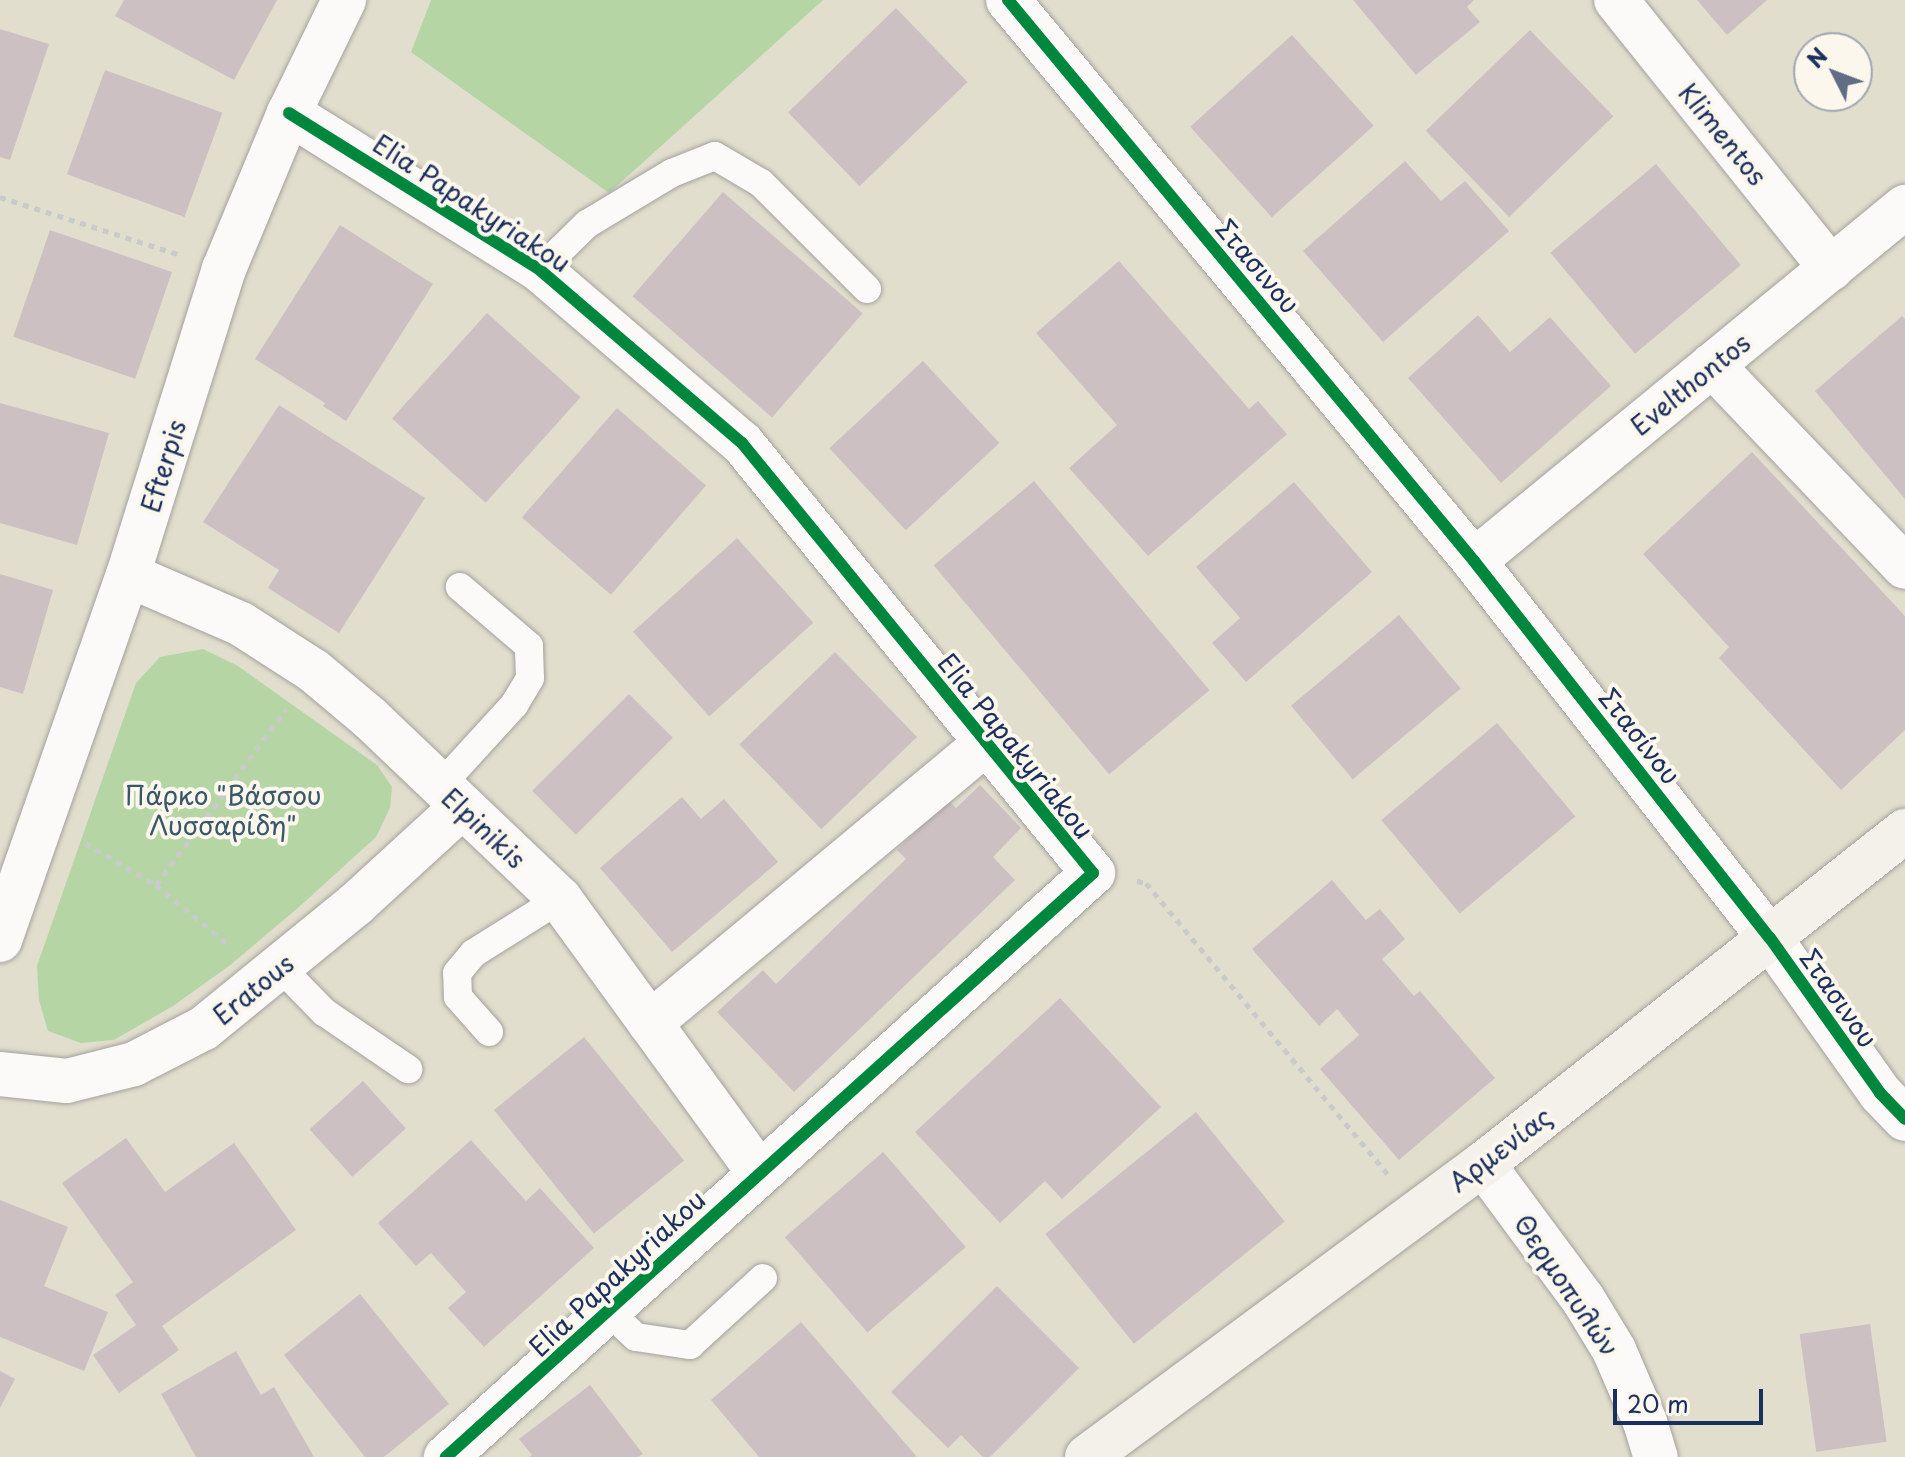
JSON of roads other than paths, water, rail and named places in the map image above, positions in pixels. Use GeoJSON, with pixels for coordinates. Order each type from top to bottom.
{"type":"FeatureCollection","features":[{"type":"Feature","properties":{"kind":"main road","name":"Αρμενίας"},"geometry":{"type":"LineString","coordinates":[[1087,1457],[1483,1164],[1905,831]]}},
{"type":"Feature","properties":{"kind":"street","name":"Efterpis"},"geometry":{"type":"LineString","coordinates":[[0,940],[128,575],[224,269],[289,113],[344,0]]}},
{"type":"Feature","properties":{"kind":"street","name":"Στασινου"},"geometry":{"type":"LineString","coordinates":[[1008,0],[1474,561]]}},
{"type":"Feature","properties":{"kind":"street","name":"Klimentos"},"geometry":{"type":"LineString","coordinates":[[1616,0],[1831,268]]}},
{"type":"Feature","properties":{"kind":"street","name":"Elia Papakyriakou"},"geometry":{"type":"LineString","coordinates":[[289,113],[540,270],[742,443],[1093,873],[758,1172],[446,1457]]}},
{"type":"Feature","properties":{"kind":"street","name":"Evelthontos"},"geometry":{"type":"LineString","coordinates":[[1474,561],[1905,207]]}},
{"type":"Feature","properties":{"kind":"street"},"geometry":{"type":"LineString","coordinates":[[1712,365],[1905,567]]}},
{"type":"Feature","properties":{"kind":"street","name":"Στασίνου"},"geometry":{"type":"LineString","coordinates":[[1474,561],[1770,938]]}},
{"type":"Feature","properties":{"kind":"street","name":"Elpinikis"},"geometry":{"type":"LineString","coordinates":[[128,575],[241,624],[314,671],[370,718],[560,899],[758,1172]]}},
{"type":"Feature","properties":{"kind":"street"},"geometry":{"type":"LineString","coordinates":[[650,1023],[985,744]]}},
{"type":"Feature","properties":{"kind":"street","name":"Eratous"},"geometry":{"type":"LineString","coordinates":[[0,1074],[67,1081],[134,1064],[204,1028],[275,973],[451,797]]}},
{"type":"Feature","properties":{"kind":"street","name":"Στασινου"},"geometry":{"type":"LineString","coordinates":[[1770,938],[1880,1093],[1905,1119]]}},
{"type":"Feature","properties":{"kind":"street","name":"Θερμοπυλών"},"geometry":{"type":"LineString","coordinates":[[1483,1164],[1583,1299],[1614,1350],[1656,1457]]}},
{"type":"Feature","properties":{"kind":"lane"},"geometry":{"type":"LineString","coordinates":[[540,270],[587,224],[672,173],[715,156],[761,183],[867,289]]}},
{"type":"Feature","properties":{"kind":"lane"},"geometry":{"type":"LineString","coordinates":[[451,797],[530,678],[529,646],[460,587]]}},
{"type":"Feature","properties":{"kind":"lane"},"geometry":{"type":"LineString","coordinates":[[489,1032],[458,997],[457,973],[474,953],[560,899]]}},
{"type":"Feature","properties":{"kind":"lane"},"geometry":{"type":"LineString","coordinates":[[275,973],[324,1012],[408,1069]]}},
{"type":"Feature","properties":{"kind":"lane"},"geometry":{"type":"LineString","coordinates":[[608,1311],[636,1337],[690,1345],[763,1278]]}},
{"type":"Feature","properties":{"kind":"park label","name":"Πάρκο \"Βάσσου Λυσσαρίδη\""},"geometry":{"type":"Point","coordinates":[223,810]}}]}
